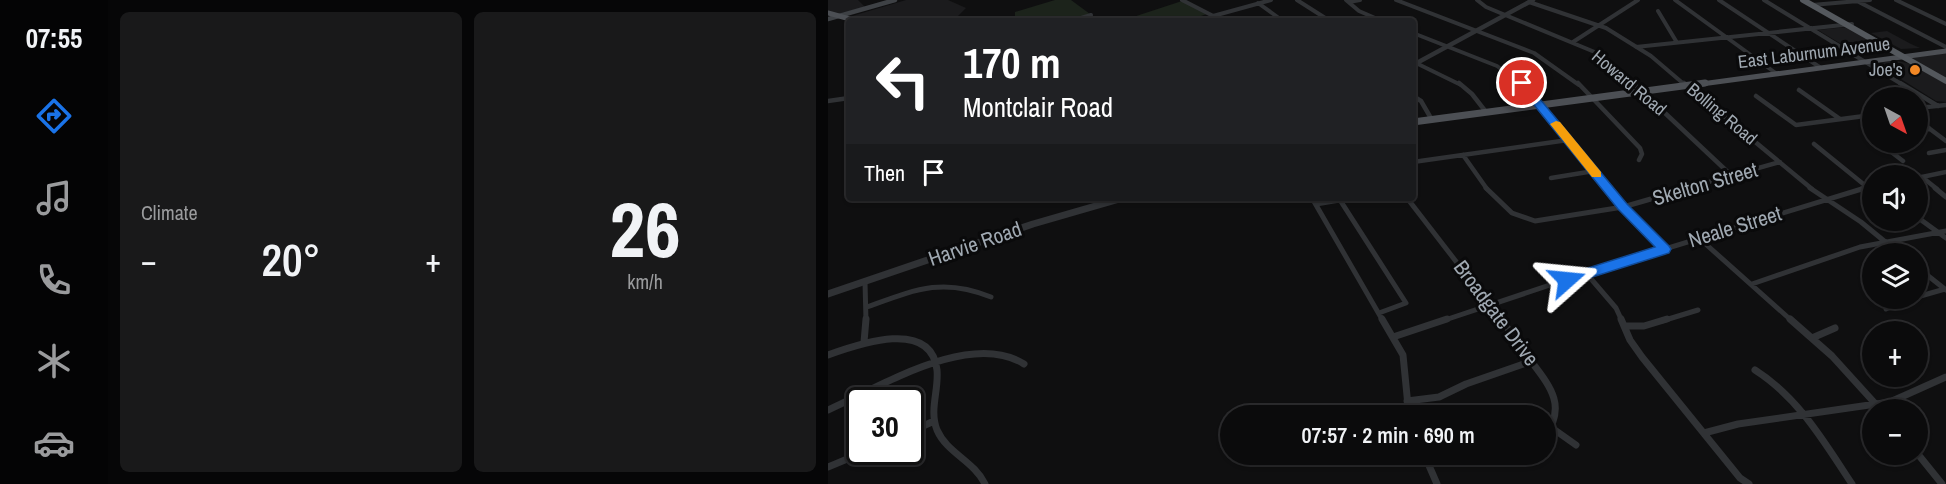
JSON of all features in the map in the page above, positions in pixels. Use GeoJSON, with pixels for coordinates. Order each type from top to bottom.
{"type":"FeatureCollection","features":[{"type":"Feature","properties":{"kind":"highway"},"geometry":{"type":"LineString","coordinates":[[1803,0],[1813,3],[1946,79]]}},
{"type":"Feature","properties":{"kind":"main road"},"geometry":{"type":"LineString","coordinates":[[838,16],[895,0]]}},
{"type":"Feature","properties":{"kind":"main road"},"geometry":{"type":"LineString","coordinates":[[829,17],[903,0]]}},
{"type":"Feature","properties":{"kind":"main road"},"geometry":{"type":"LineString","coordinates":[[838,16],[846,18]]}},
{"type":"Feature","properties":{"kind":"main road"},"geometry":{"type":"LineString","coordinates":[[829,17],[846,22]]}},
{"type":"Feature","properties":{"kind":"main road","name":"East Laburnum Avenue"},"geometry":{"type":"LineString","coordinates":[[1862,60],[1879,60],[1946,48]]}},
{"type":"Feature","properties":{"kind":"main road","name":"East Laburnum Avenue"},"geometry":{"type":"LineString","coordinates":[[1416,120],[1903,55]]}},
{"type":"Feature","properties":{"kind":"street"},"geometry":{"type":"LineString","coordinates":[[1182,0],[1218,18]]}},
{"type":"Feature","properties":{"kind":"street"},"geometry":{"type":"LineString","coordinates":[[1214,16],[1270,0]]}},
{"type":"Feature","properties":{"kind":"street"},"geometry":{"type":"LineString","coordinates":[[1297,0],[1325,18]]}},
{"type":"Feature","properties":{"kind":"street"},"geometry":{"type":"LineString","coordinates":[[1347,1],[1360,0]]}},
{"type":"Feature","properties":{"kind":"street"},"geometry":{"type":"LineString","coordinates":[[1396,0],[1519,46],[1554,63],[1607,111],[1640,148],[1642,154],[1639,160]]}},
{"type":"Feature","properties":{"kind":"street","name":"Howard Road"},"geometry":{"type":"LineString","coordinates":[[1477,0],[1483,6],[1597,53],[1611,63],[1732,176]]}},
{"type":"Feature","properties":{"kind":"street"},"geometry":{"type":"LineString","coordinates":[[1573,42],[1638,0]]}},
{"type":"Feature","properties":{"kind":"street"},"geometry":{"type":"LineString","coordinates":[[1675,0],[1775,72]]}},
{"type":"Feature","properties":{"kind":"street"},"geometry":{"type":"LineString","coordinates":[[1719,0],[1819,66]]}},
{"type":"Feature","properties":{"kind":"street"},"geometry":{"type":"LineString","coordinates":[[1764,0],[1938,106]]}},
{"type":"Feature","properties":{"kind":"street"},"geometry":{"type":"LineString","coordinates":[[1813,3],[1870,0]]}},
{"type":"Feature","properties":{"kind":"street"},"geometry":{"type":"LineString","coordinates":[[1896,0],[1946,24]]}},
{"type":"Feature","properties":{"kind":"street"},"geometry":{"type":"LineString","coordinates":[[1347,1],[1375,18]]}},
{"type":"Feature","properties":{"kind":"street"},"geometry":{"type":"LineString","coordinates":[[1416,63],[1531,1]]}},
{"type":"Feature","properties":{"kind":"street","name":"Bolling Road"},"geometry":{"type":"LineString","coordinates":[[1531,1],[1600,25],[1636,47],[1687,84],[1827,199],[1886,242]]}},
{"type":"Feature","properties":{"kind":"street"},"geometry":{"type":"LineString","coordinates":[[1856,1],[1946,48]]}},
{"type":"Feature","properties":{"kind":"street"},"geometry":{"type":"LineString","coordinates":[[1258,3],[1279,18]]}},
{"type":"Feature","properties":{"kind":"street"},"geometry":{"type":"LineString","coordinates":[[1658,11],[1676,41]]}},
{"type":"Feature","properties":{"kind":"street"},"geometry":{"type":"LineString","coordinates":[[1081,18],[1091,15]]}},
{"type":"Feature","properties":{"kind":"street"},"geometry":{"type":"LineString","coordinates":[[1636,47],[1849,24]]}},
{"type":"Feature","properties":{"kind":"street"},"geometry":{"type":"LineString","coordinates":[[1416,34],[1481,59],[1511,74],[1623,207],[1665,249]]}},
{"type":"Feature","properties":{"kind":"street"},"geometry":{"type":"LineString","coordinates":[[1416,65],[1463,85],[1473,92],[1485,110]]}},
{"type":"Feature","properties":{"kind":"street"},"geometry":{"type":"LineString","coordinates":[[1799,90],[1839,119]]}},
{"type":"Feature","properties":{"kind":"street"},"geometry":{"type":"LineString","coordinates":[[1756,96],[1796,125],[1862,116]]}},
{"type":"Feature","properties":{"kind":"street"},"geometry":{"type":"LineString","coordinates":[[828,101],[846,98]]}},
{"type":"Feature","properties":{"kind":"street"},"geometry":{"type":"LineString","coordinates":[[1416,98],[1421,101],[1430,118]]}},
{"type":"Feature","properties":{"kind":"street"},"geometry":{"type":"LineString","coordinates":[[1928,107],[1946,105]]}},
{"type":"Feature","properties":{"kind":"street"},"geometry":{"type":"LineString","coordinates":[[1930,129],[1946,141]]}},
{"type":"Feature","properties":{"kind":"street"},"geometry":{"type":"LineString","coordinates":[[1416,162],[1568,140]]}},
{"type":"Feature","properties":{"kind":"street"},"geometry":{"type":"LineString","coordinates":[[1814,144],[1862,180]]}},
{"type":"Feature","properties":{"kind":"street"},"geometry":{"type":"LineString","coordinates":[[1929,153],[1946,150]]}},
{"type":"Feature","properties":{"kind":"street"},"geometry":{"type":"LineString","coordinates":[[1893,153],[1904,161]]}},
{"type":"Feature","properties":{"kind":"street","name":"Skelton Street"},"geometry":{"type":"LineString","coordinates":[[1463,155],[1476,175],[1511,214],[1523,220],[1536,221],[1623,207],[1780,162]]}},
{"type":"Feature","properties":{"kind":"street"},"geometry":{"type":"LineString","coordinates":[[1551,178],[1594,171]]}},
{"type":"Feature","properties":{"kind":"street"},"geometry":{"type":"LineString","coordinates":[[1928,175],[1946,172]]}},
{"type":"Feature","properties":{"kind":"street"},"geometry":{"type":"LineString","coordinates":[[1928,183],[1946,197]]}},
{"type":"Feature","properties":{"kind":"street","name":"Neale Street"},"geometry":{"type":"LineString","coordinates":[[1393,337],[1586,273],[1862,188]]}},
{"type":"Feature","properties":{"kind":"street","name":"Harvie Road"},"geometry":{"type":"LineString","coordinates":[[828,294],[1023,227],[1113,201]]}},
{"type":"Feature","properties":{"kind":"street"},"geometry":{"type":"LineString","coordinates":[[1314,201],[1393,337],[1406,365],[1408,405]]}},
{"type":"Feature","properties":{"kind":"street"},"geometry":{"type":"LineString","coordinates":[[1341,201],[1406,303],[1379,313]]}},
{"type":"Feature","properties":{"kind":"street","name":"Broadgate Drive"},"geometry":{"type":"LineString","coordinates":[[1409,201],[1532,361],[1555,397],[1556,405]]}},
{"type":"Feature","properties":{"kind":"street"},"geometry":{"type":"LineString","coordinates":[[1928,225],[1946,238]]}},
{"type":"Feature","properties":{"kind":"street"},"geometry":{"type":"LineString","coordinates":[[1752,284],[1851,250],[1946,231]]}},
{"type":"Feature","properties":{"kind":"street"},"geometry":{"type":"LineString","coordinates":[[1700,238],[1840,363],[1872,399]]}},
{"type":"Feature","properties":{"kind":"street"},"geometry":{"type":"LineString","coordinates":[[1586,273],[1616,308],[1634,347],[1740,478],[1749,484]]}},
{"type":"Feature","properties":{"kind":"street"},"geometry":{"type":"LineString","coordinates":[[1928,276],[1945,290]]}},
{"type":"Feature","properties":{"kind":"street"},"geometry":{"type":"LineString","coordinates":[[864,342],[867,307],[865,282]]}},
{"type":"Feature","properties":{"kind":"street"},"geometry":{"type":"LineString","coordinates":[[867,307],[914,290],[942,284],[972,288],[991,297]]}},
{"type":"Feature","properties":{"kind":"street"},"geometry":{"type":"LineString","coordinates":[[1928,295],[1945,290]]}},
{"type":"Feature","properties":{"kind":"street"},"geometry":{"type":"LineString","coordinates":[[1624,326],[1644,326],[1698,310]]}},
{"type":"Feature","properties":{"kind":"street"},"geometry":{"type":"LineString","coordinates":[[1812,338],[1835,328]]}},
{"type":"Feature","properties":{"kind":"street"},"geometry":{"type":"LineString","coordinates":[[828,355],[864,342],[885,339],[911,340],[926,347],[936,363],[934,421],[944,443],[982,474],[985,484]]}},
{"type":"Feature","properties":{"kind":"street"},"geometry":{"type":"LineString","coordinates":[[828,410],[936,363],[959,356],[981,352],[999,353],[1024,364]]}},
{"type":"Feature","properties":{"kind":"street"},"geometry":{"type":"LineString","coordinates":[[1407,401],[1439,397],[1466,384],[1532,361]]}},
{"type":"Feature","properties":{"kind":"street"},"geometry":{"type":"LineString","coordinates":[[1755,370],[1772,380],[1803,415],[1852,484]]}},
{"type":"Feature","properties":{"kind":"street"},"geometry":{"type":"LineString","coordinates":[[1899,399],[1946,377]]}},
{"type":"Feature","properties":{"kind":"street"},"geometry":{"type":"LineString","coordinates":[[1704,434],[1738,424],[1862,409]]}},
{"type":"Feature","properties":{"kind":"street"},"geometry":{"type":"LineString","coordinates":[[924,426],[934,421]]}},
{"type":"Feature","properties":{"kind":"street"},"geometry":{"type":"LineString","coordinates":[[1556,431],[1576,445]]}},
{"type":"Feature","properties":{"kind":"street"},"geometry":{"type":"LineString","coordinates":[[828,467],[846,460]]}},
{"type":"Feature","properties":{"kind":"street"},"geometry":{"type":"LineString","coordinates":[[1429,465],[1437,484]]}},
{"type":"Feature","properties":{"kind":"street"},"geometry":{"type":"LineString","coordinates":[[1927,465],[1942,484]]}},
{"type":"Feature","properties":{"kind":"shaded area"},"geometry":{"type":"Polygon","coordinates":[[[828,0],[858,0],[865,7],[838,14],[828,12],[828,0]]]}},
{"type":"Feature","properties":{"kind":"shaded area"},"geometry":{"type":"Polygon","coordinates":[[[906,0],[948,0],[966,8],[956,18],[849,17],[906,0]]]}},
{"type":"Feature","properties":{"kind":"shaded area"},"geometry":{"type":"Polygon","coordinates":[[[1055,0],[1071,0],[1090,14],[1077,18],[1015,18],[1015,12],[1055,0]]]}},
{"type":"Feature","properties":{"kind":"shaded area"},"geometry":{"type":"Polygon","coordinates":[[[1182,1],[1207,14],[1195,18],[1130,18],[1182,1]]]}},
{"type":"Feature","properties":{"kind":"shaded area"},"geometry":{"type":"Polygon","coordinates":[[[1847,27],[1889,51],[1861,56],[1818,30],[1847,27]]]}},
{"type":"Feature","properties":{"kind":"shaded area"},"geometry":{"type":"Polygon","coordinates":[[[1887,31],[1920,48],[1901,49],[1871,33],[1887,31]]]}},
{"type":"Feature","properties":{"kind":"shaded area"},"geometry":{"type":"Polygon","coordinates":[[[1946,53],[1946,79],[1908,58],[1946,53]]]}},
{"type":"Feature","properties":{"kind":"shaded area"},"geometry":{"type":"Polygon","coordinates":[[[1893,60],[1911,64],[1946,84],[1946,102],[1936,101],[1928,96],[1928,87],[1914,87],[1877,64],[1893,60]]]}},
{"type":"Feature","properties":{"kind":"slow traffic"},"geometry":{"type":"LineString","coordinates":[[1556,124],[1596,174]]}},
{"type":"Feature","properties":{"kind":"place","name":"Joe's"},"geometry":{"type":"Point","coordinates":[1915,70]}},
{"type":"Feature","properties":{"kind":"route"},"geometry":{"type":"LineString","coordinates":[[1522,83],[1623,207],[1665,249],[1567,280]]}}]}
